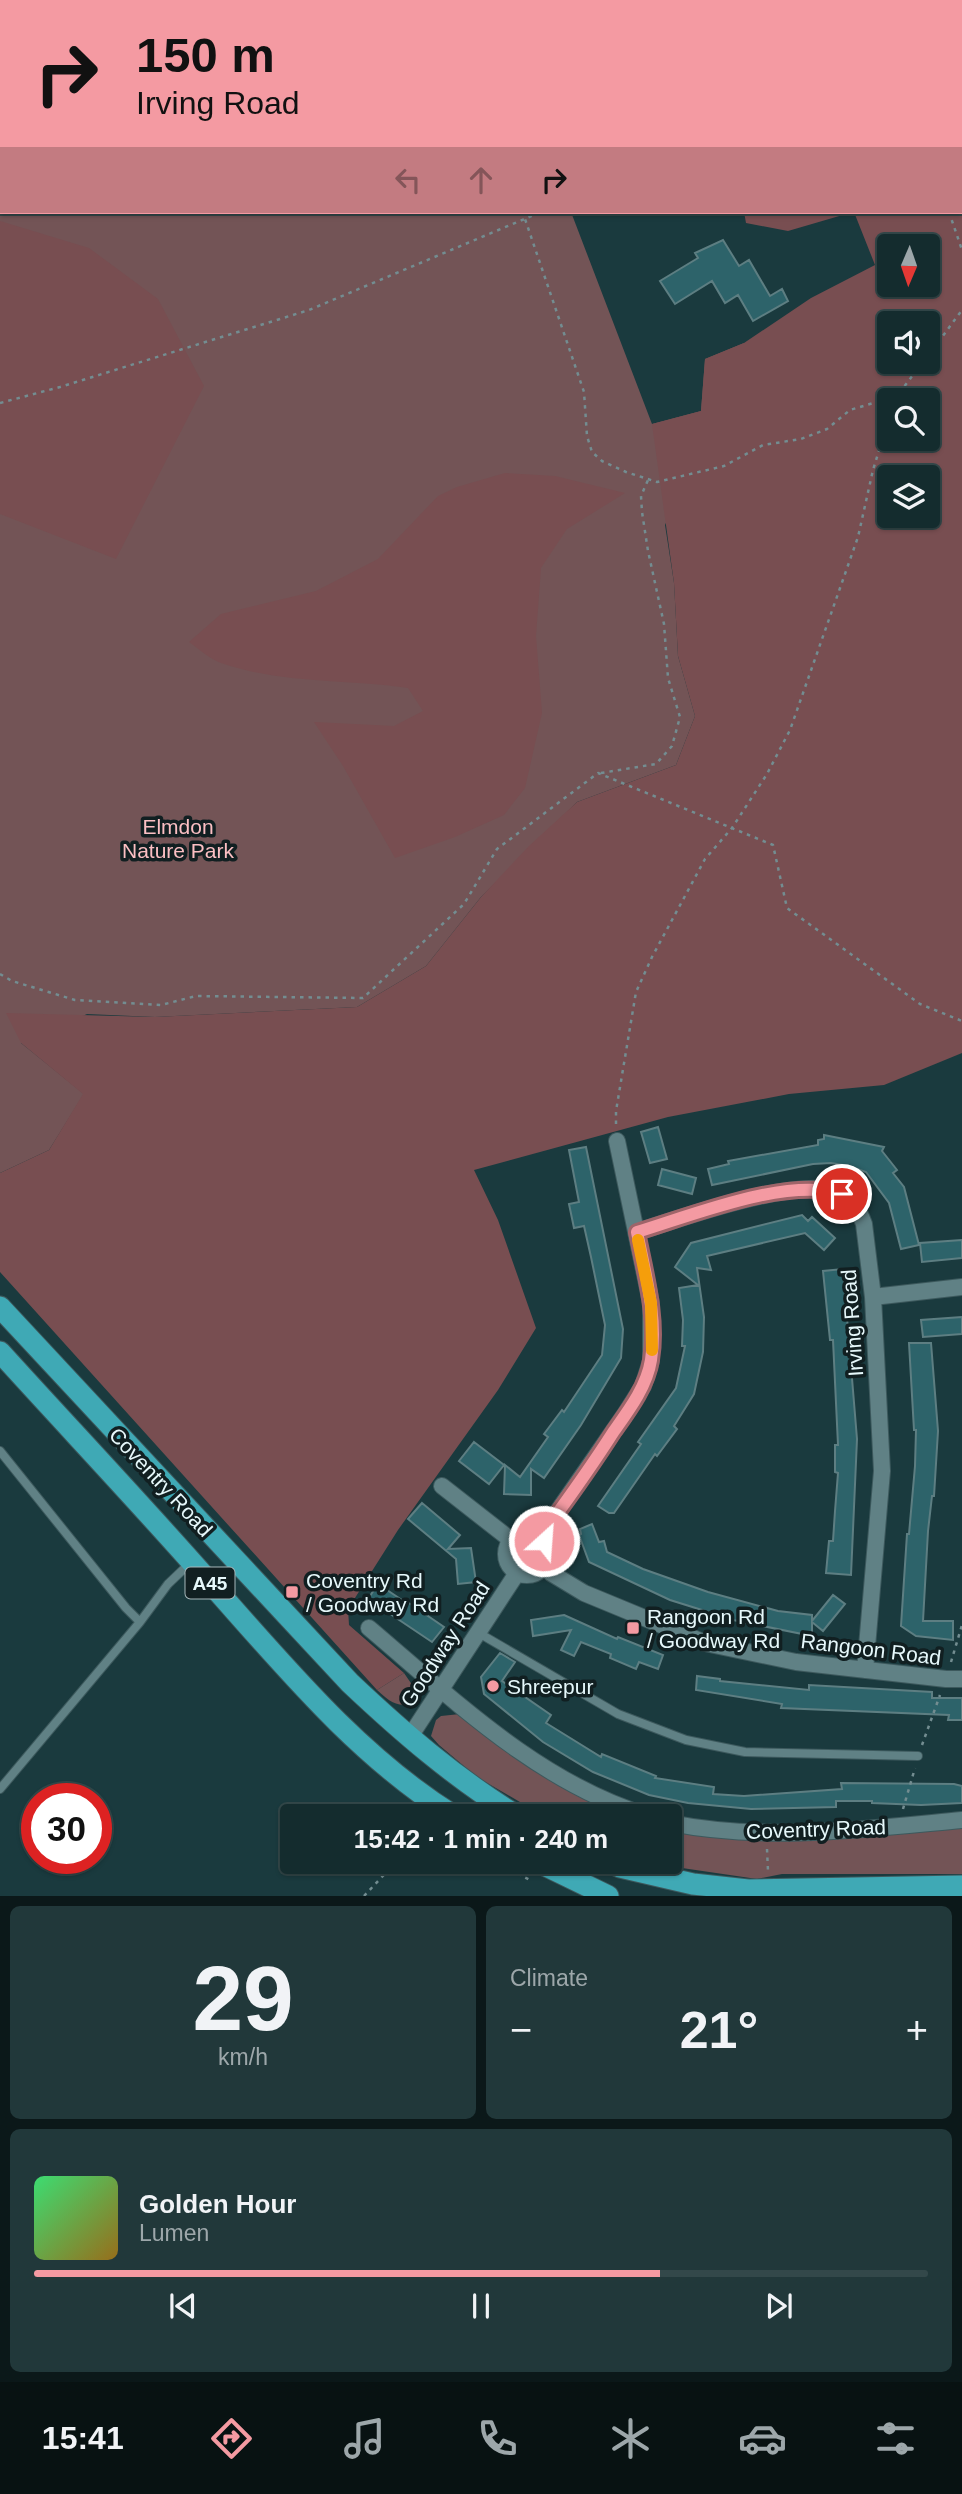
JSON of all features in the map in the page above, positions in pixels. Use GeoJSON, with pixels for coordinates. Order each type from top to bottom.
{"type":"FeatureCollection","features":[{"type":"Feature","properties":{"kind":"highway","name":"Coventry Road"},"geometry":{"type":"LineString","coordinates":[[0,1307],[350,1683],[409,1738],[466,1783],[498,1804]]}},
{"type":"Feature","properties":{"kind":"highway","name":"Coventry Road"},"geometry":{"type":"LineString","coordinates":[[0,1352],[294,1676],[355,1739],[413,1789],[436,1804]]}},
{"type":"Feature","properties":{"kind":"highway"},"geometry":{"type":"LineString","coordinates":[[563,1874],[608,1895]]}},
{"type":"Feature","properties":{"kind":"highway"},"geometry":{"type":"LineString","coordinates":[[634,1874],[659,1886],[693,1895]]}},
{"type":"Feature","properties":{"kind":"highway"},"geometry":{"type":"LineString","coordinates":[[654,1874],[693,1884],[748,1890],[899,1893],[962,1886]]}},
{"type":"Feature","properties":{"kind":"street"},"geometry":{"type":"LineString","coordinates":[[540,1537],[643,1386],[651,1361],[651,1303],[617,1142]]}},
{"type":"Feature","properties":{"kind":"street","name":"Irving Road"},"geometry":{"type":"LineString","coordinates":[[637,1232],[743,1200],[802,1188],[831,1190],[842,1194],[860,1213],[866,1238],[873,1297],[882,1471],[865,1670]]}},
{"type":"Feature","properties":{"kind":"street"},"geometry":{"type":"LineString","coordinates":[[873,1297],[962,1287]]}},
{"type":"Feature","properties":{"kind":"street"},"geometry":{"type":"LineString","coordinates":[[442,1486],[511,1540]]}},
{"type":"Feature","properties":{"kind":"street"},"geometry":{"type":"LineString","coordinates":[[523,1533],[540,1537],[548,1551],[544,1566],[532,1574],[517,1573],[506,1558],[506,1548],[511,1540],[523,1533]]}},
{"type":"Feature","properties":{"kind":"street","name":"Rangoon Road"},"geometry":{"type":"LineString","coordinates":[[544,1566],[584,1592],[705,1643],[796,1662],[962,1679]]}},
{"type":"Feature","properties":{"kind":"street","name":"Goodway Road"},"geometry":{"type":"LineString","coordinates":[[409,1738],[517,1573]]}},
{"type":"Feature","properties":{"kind":"street"},"geometry":{"type":"LineString","coordinates":[[369,1628],[441,1689],[548,1771],[611,1804]]}},
{"type":"Feature","properties":{"kind":"street","name":"Coventry Road"},"geometry":{"type":"LineString","coordinates":[[682,1825],[765,1833],[866,1829],[962,1820]]}},
{"type":"Feature","properties":{"kind":"lane"},"geometry":{"type":"LineString","coordinates":[[0,1451],[140,1622]]}},
{"type":"Feature","properties":{"kind":"lane"},"geometry":{"type":"LineString","coordinates":[[0,1789],[140,1622],[167,1584],[191,1562]]}},
{"type":"Feature","properties":{"kind":"lane"},"geometry":{"type":"LineString","coordinates":[[477,1632],[618,1714],[686,1740],[745,1752],[918,1756]]}},
{"type":"Feature","properties":{"kind":"path"},"geometry":{"type":"LineString","coordinates":[[521,214],[584,392],[587,436],[592,452],[602,461],[657,482],[724,466],[763,445],[801,439],[827,429],[850,410],[877,404]]}},
{"type":"Feature","properties":{"kind":"path"},"geometry":{"type":"LineString","coordinates":[[0,403],[309,310],[536,214]]}},
{"type":"Feature","properties":{"kind":"path"},"geometry":{"type":"LineString","coordinates":[[950,214],[962,250]]}},
{"type":"Feature","properties":{"kind":"path"},"geometry":{"type":"LineString","coordinates":[[940,340],[962,310]]}},
{"type":"Feature","properties":{"kind":"path"},"geometry":{"type":"LineString","coordinates":[[617,1142],[617,1111],[636,992],[705,859],[732,828],[790,730],[858,537],[879,451]]}},
{"type":"Feature","properties":{"kind":"path"},"geometry":{"type":"LineString","coordinates":[[0,974],[12,981],[75,1000],[161,1005],[196,996],[363,998],[464,904],[497,849],[598,773],[656,764],[672,746],[680,717],[668,678],[664,624],[644,525],[641,496],[648,480]]}},
{"type":"Feature","properties":{"kind":"path"},"geometry":{"type":"LineString","coordinates":[[598,773],[773,845],[787,908],[920,1004],[962,1021]]}},
{"type":"Feature","properties":{"kind":"path"},"geometry":{"type":"LineString","coordinates":[[900,1819],[918,1756]]}},
{"type":"Feature","properties":{"kind":"path"},"geometry":{"type":"LineString","coordinates":[[765,1833],[769,1872]]}},
{"type":"Feature","properties":{"kind":"path"},"geometry":{"type":"LineString","coordinates":[[364,1895],[384,1874]]}},
{"type":"Feature","properties":{"kind":"green space","name":"Elmdon Nature Park"},"geometry":{"type":"Polygon","coordinates":[[[0,214],[572,214],[652,424],[701,411],[705,359],[744,343],[665,525],[674,583],[678,656],[695,716],[676,765],[577,802],[481,897],[426,966],[357,1007],[155,1017],[87,1014],[21,1043],[84,1094],[49,1150],[0,1173],[0,214]]]}},
{"type":"Feature","properties":{"kind":"green space"},"geometry":{"type":"Polygon","coordinates":[[[404,1673],[417,1692],[410,1704],[396,1704],[377,1690],[404,1673]]]}},
{"type":"Feature","properties":{"kind":"green space"},"geometry":{"type":"Polygon","coordinates":[[[460,1714],[560,1785],[597,1804],[523,1804],[477,1777],[439,1745],[431,1736],[436,1720],[441,1716],[460,1714]]]}},
{"type":"Feature","properties":{"kind":"green space"},"geometry":{"type":"Polygon","coordinates":[[[962,1827],[962,1874],[782,1874],[757,1879],[682,1868],[682,1832],[779,1839],[889,1835],[962,1827]]]}},
{"type":"Feature","properties":{"kind":"shaded area"},"geometry":{"type":"Polygon","coordinates":[[[744,214],[846,214],[788,231],[746,223],[744,214]]]}},
{"type":"Feature","properties":{"kind":"shaded area"},"geometry":{"type":"Polygon","coordinates":[[[855,214],[962,214],[962,1053],[884,1085],[789,1094],[668,1117],[474,1170],[498,1220],[536,1328],[498,1390],[398,1530],[348,1609],[349,1625],[404,1673],[377,1690],[0,1272],[0,1173],[49,1150],[83,1094],[21,1043],[6,1013],[155,1017],[357,1007],[426,966],[481,897],[529,846],[577,802],[676,765],[695,716],[678,656],[674,583],[652,424],[701,411],[705,359],[744,343],[811,298],[875,265],[855,214]]]}},
{"type":"Feature","properties":{"kind":"shaded area"},"geometry":{"type":"Polygon","coordinates":[[[0,221],[89,248],[158,299],[204,386],[116,559],[0,514],[0,221]]]}},
{"type":"Feature","properties":{"kind":"shaded area"},"geometry":{"type":"Polygon","coordinates":[[[505,473],[555,476],[625,493],[567,529],[541,568],[536,636],[542,713],[525,788],[504,815],[455,837],[395,858],[343,766],[314,722],[394,726],[423,711],[408,688],[290,678],[244,670],[217,661],[189,642],[221,614],[316,591],[378,559],[438,496],[457,487],[505,473]]]}},
{"type":"Feature","properties":{"kind":"building"},"geometry":{"type":"Polygon","coordinates":[[[723,240],[739,266],[749,260],[770,296],[782,289],[788,301],[753,321],[738,295],[725,303],[712,281],[675,304],[660,281],[698,258],[695,253],[723,240]]]}},
{"type":"Feature","properties":{"kind":"building"},"geometry":{"type":"Polygon","coordinates":[[[658,1127],[667,1159],[650,1163],[641,1132],[658,1127]]]}},
{"type":"Feature","properties":{"kind":"building"},"geometry":{"type":"Polygon","coordinates":[[[824,1135],[884,1147],[882,1151],[897,1170],[893,1173],[904,1187],[919,1245],[901,1249],[889,1203],[866,1172],[849,1166],[813,1164],[712,1185],[708,1169],[729,1164],[728,1161],[818,1145],[818,1140],[824,1139],[824,1135]]]}},
{"type":"Feature","properties":{"kind":"building"},"geometry":{"type":"Polygon","coordinates":[[[586,1147],[623,1329],[621,1358],[581,1425],[544,1478],[531,1469],[531,1495],[504,1494],[505,1465],[520,1477],[548,1437],[544,1434],[562,1410],[564,1412],[602,1355],[605,1325],[591,1257],[584,1226],[574,1228],[569,1204],[579,1202],[569,1150],[586,1147]]]}},
{"type":"Feature","properties":{"kind":"building"},"geometry":{"type":"Polygon","coordinates":[[[662,1169],[696,1178],[692,1194],[658,1185],[662,1169]]]}},
{"type":"Feature","properties":{"kind":"building"},"geometry":{"type":"Polygon","coordinates":[[[802,1215],[808,1221],[812,1217],[835,1238],[824,1250],[805,1233],[707,1256],[711,1270],[697,1268],[704,1317],[703,1352],[694,1394],[674,1426],[677,1429],[657,1456],[655,1454],[614,1513],[598,1506],[676,1388],[685,1346],[682,1346],[683,1320],[679,1288],[698,1285],[675,1267],[691,1243],[802,1215]]]}},
{"type":"Feature","properties":{"kind":"building"},"geometry":{"type":"Polygon","coordinates":[[[962,1240],[962,1258],[922,1262],[920,1243],[962,1240]]]}},
{"type":"Feature","properties":{"kind":"building"},"geometry":{"type":"Polygon","coordinates":[[[843,1269],[857,1439],[851,1575],[826,1573],[829,1541],[833,1541],[838,1473],[835,1472],[835,1445],[838,1445],[833,1340],[830,1340],[823,1271],[843,1269]]]}},
{"type":"Feature","properties":{"kind":"building"},"geometry":{"type":"Polygon","coordinates":[[[962,1317],[962,1334],[923,1337],[921,1320],[962,1317]]]}},
{"type":"Feature","properties":{"kind":"building"},"geometry":{"type":"Polygon","coordinates":[[[909,1343],[931,1343],[938,1431],[923,1621],[953,1621],[953,1640],[916,1636],[901,1626],[915,1466],[916,1430],[909,1343]]]}},
{"type":"Feature","properties":{"kind":"building"},"geometry":{"type":"Polygon","coordinates":[[[474,1442],[504,1465],[489,1484],[459,1461],[474,1442]]]}},
{"type":"Feature","properties":{"kind":"building"},"geometry":{"type":"Polygon","coordinates":[[[422,1503],[460,1535],[448,1549],[471,1548],[476,1582],[458,1584],[456,1559],[408,1519],[422,1503]]]}},
{"type":"Feature","properties":{"kind":"building"},"geometry":{"type":"Polygon","coordinates":[[[592,1524],[599,1542],[604,1541],[607,1552],[643,1569],[708,1592],[778,1611],[812,1615],[812,1621],[833,1595],[845,1604],[823,1631],[812,1622],[812,1636],[733,1620],[670,1600],[589,1562],[579,1535],[580,1529],[592,1524]]]}},
{"type":"Feature","properties":{"kind":"building"},"geometry":{"type":"Polygon","coordinates":[[[378,1584],[444,1627],[432,1642],[368,1599],[378,1584]]]}},
{"type":"Feature","properties":{"kind":"building"},"geometry":{"type":"Polygon","coordinates":[[[564,1615],[617,1639],[618,1637],[663,1655],[658,1669],[639,1662],[636,1669],[610,1658],[611,1654],[581,1642],[574,1656],[561,1650],[571,1630],[533,1636],[531,1620],[564,1615]]]}},
{"type":"Feature","properties":{"kind":"building"},"geometry":{"type":"Polygon","coordinates":[[[500,1653],[515,1662],[502,1681],[551,1715],[546,1723],[601,1757],[602,1754],[656,1776],[655,1778],[714,1787],[713,1794],[744,1796],[842,1789],[841,1783],[954,1784],[962,1786],[962,1803],[921,1805],[836,1801],[836,1807],[751,1809],[688,1803],[649,1795],[593,1772],[543,1742],[484,1694],[481,1677],[500,1653]]]}},
{"type":"Feature","properties":{"kind":"building"},"geometry":{"type":"Polygon","coordinates":[[[697,1676],[720,1681],[809,1690],[809,1685],[932,1692],[932,1698],[962,1698],[962,1720],[948,1720],[949,1715],[781,1708],[782,1704],[696,1690],[697,1676]]]}},
{"type":"Feature","properties":{"kind":"slow traffic"},"geometry":{"type":"LineString","coordinates":[[638,1240],[651,1303],[652,1350]]}},
{"type":"Feature","properties":{"kind":"place","name":"Coventry Rd / Goodway Rd"},"geometry":{"type":"Point","coordinates":[292,1592]}},
{"type":"Feature","properties":{"kind":"place","name":"Rangoon Rd / Goodway Rd"},"geometry":{"type":"Point","coordinates":[633,1628]}},
{"type":"Feature","properties":{"kind":"place","name":"Shreepur"},"geometry":{"type":"Point","coordinates":[493,1686]}},
{"type":"Feature","properties":{"kind":"route"},"geometry":{"type":"LineString","coordinates":[[544,1541],[540,1537],[582,1480],[643,1386],[651,1361],[651,1303],[637,1232],[743,1200],[802,1188],[831,1190],[842,1194]]}}]}
